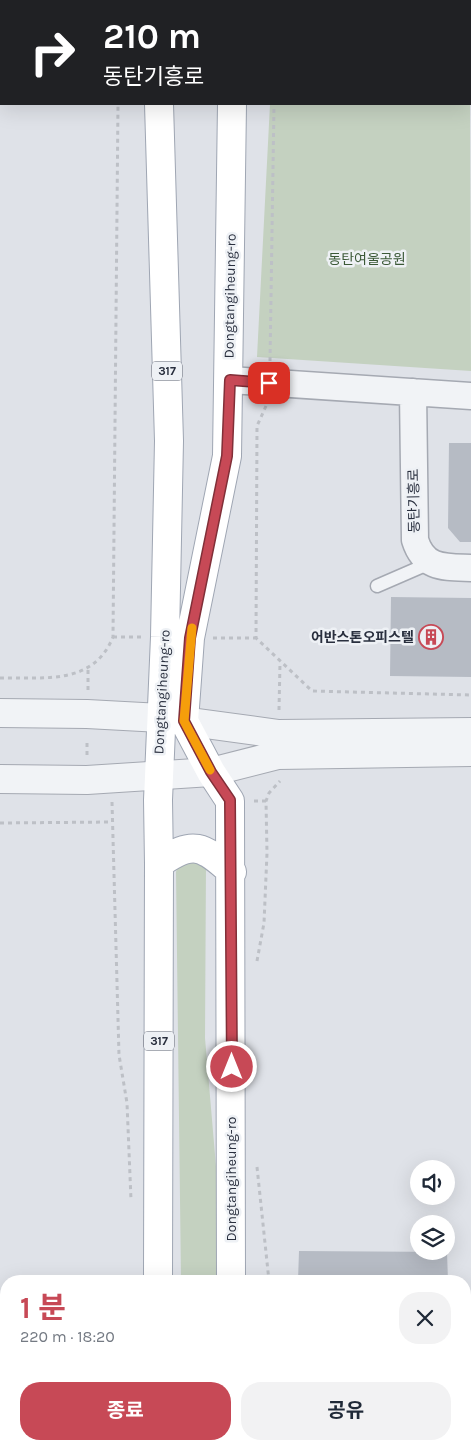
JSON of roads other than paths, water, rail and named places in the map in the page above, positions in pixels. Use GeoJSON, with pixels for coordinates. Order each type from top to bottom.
{"type":"FeatureCollection","features":[{"type":"Feature","properties":{"kind":"main road","name":"Dongtangiheung-ro"},"geometry":{"type":"LineString","coordinates":[[159,105],[169,441],[165,637],[172,720],[230,800],[232,872],[231,1275]]}},
{"type":"Feature","properties":{"kind":"main road","name":"Dongtangiheung-ro"},"geometry":{"type":"LineString","coordinates":[[158,1275],[159,776],[190,638],[227,456],[230,380],[232,105]]}},
{"type":"Feature","properties":{"kind":"main road"},"geometry":{"type":"LineString","coordinates":[[160,864],[175,852],[192,847],[213,855],[232,872]]}},
{"type":"Feature","properties":{"kind":"street"},"geometry":{"type":"LineString","coordinates":[[230,380],[471,396]]}},
{"type":"Feature","properties":{"kind":"street","name":"동탄기흥로"},"geometry":{"type":"LineString","coordinates":[[413,392],[415,540],[419,554],[430,563]]}},
{"type":"Feature","properties":{"kind":"street"},"geometry":{"type":"LineString","coordinates":[[430,563],[446,567],[471,568]]}},
{"type":"Feature","properties":{"kind":"street"},"geometry":{"type":"LineString","coordinates":[[0,714],[87,714],[172,720],[279,734],[471,732]]}},
{"type":"Feature","properties":{"kind":"street"},"geometry":{"type":"LineString","coordinates":[[0,779],[87,780],[211,772],[278,755],[471,752]]}},
{"type":"Feature","properties":{"kind":"lane"},"geometry":{"type":"LineString","coordinates":[[377,586],[430,563]]}},
{"type":"Feature","properties":{"kind":"place","name":"어반스톤오피스텔"},"geometry":{"type":"Point","coordinates":[431,637]}},
{"type":"Feature","properties":{"kind":"park label","name":"동탄여울공원"},"geometry":{"type":"Point","coordinates":[367,259]}}]}
